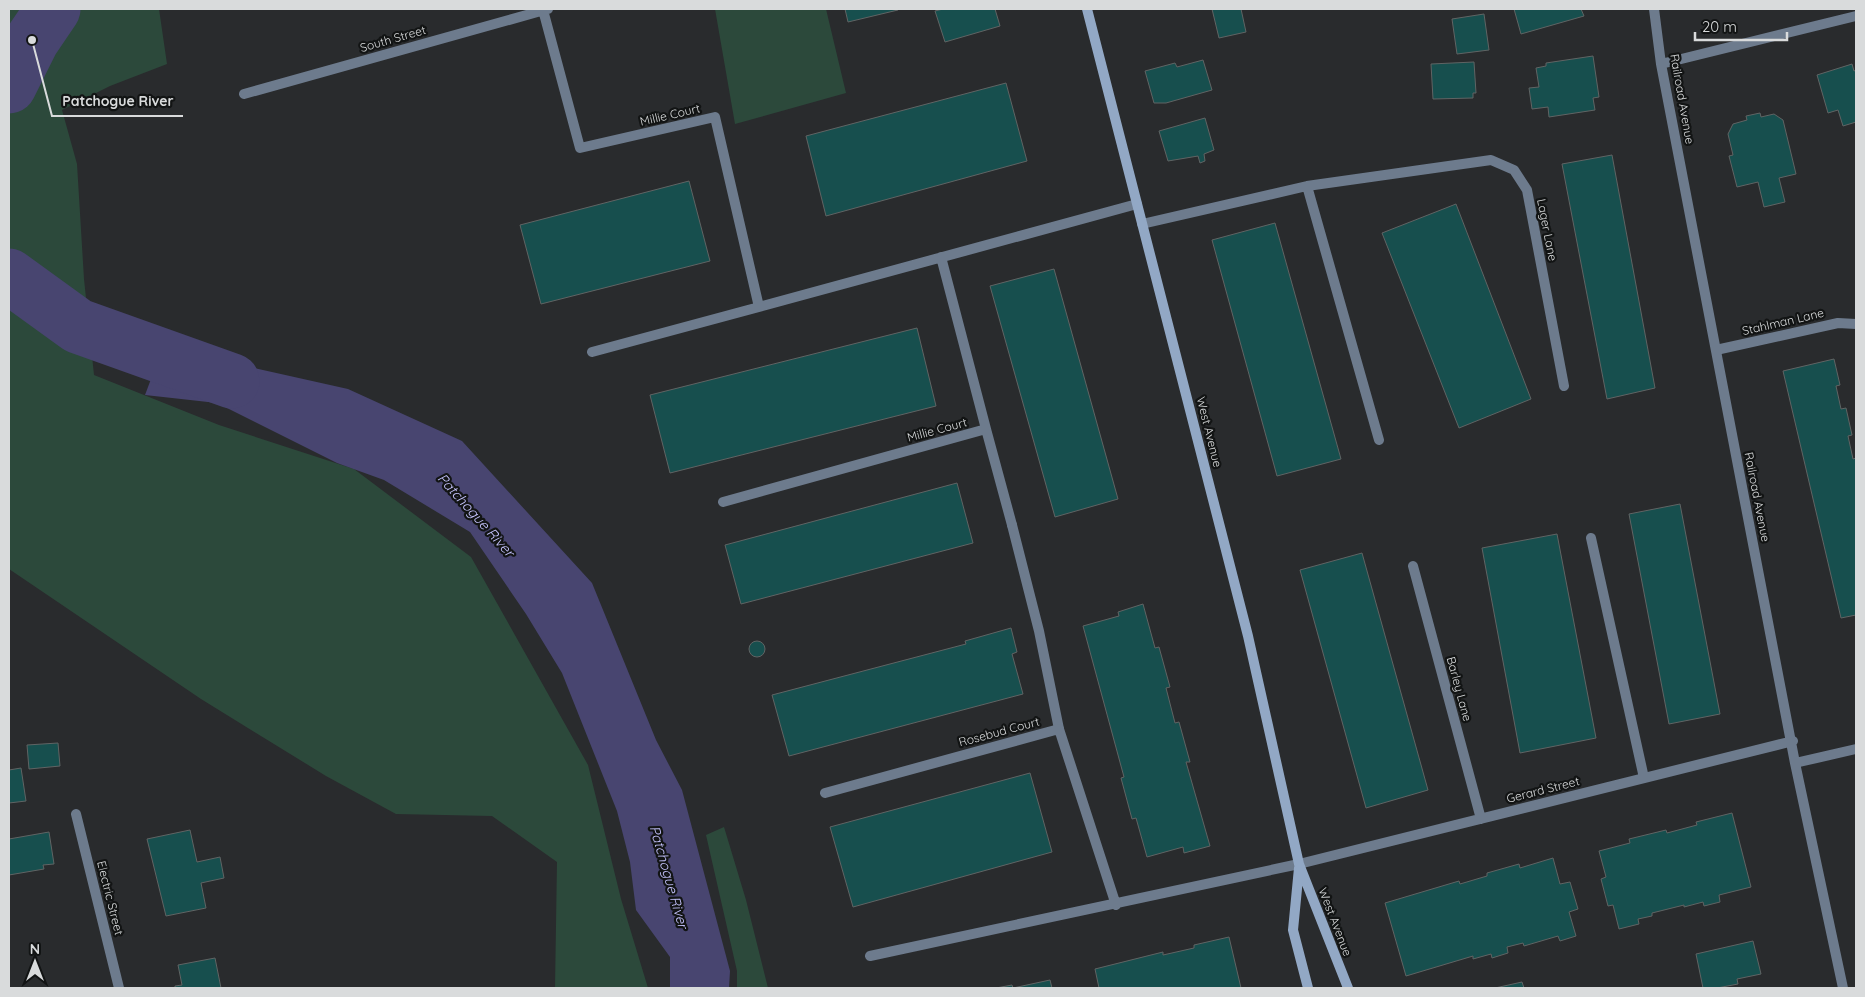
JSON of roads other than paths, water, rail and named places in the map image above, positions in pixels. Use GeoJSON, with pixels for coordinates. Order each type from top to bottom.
{"type":"FeatureCollection","features":[{"type":"Feature","properties":{"kind":"main road","name":"West Avenue"},"geometry":{"type":"LineString","coordinates":[[1087,9],[1248,636],[1299,864],[1348,988]]}},
{"type":"Feature","properties":{"kind":"main road","name":"West Avenue"},"geometry":{"type":"LineString","coordinates":[[1299,864],[1293,930],[1308,988]]}},
{"type":"Feature","properties":{"kind":"street","name":"South Street"},"geometry":{"type":"LineString","coordinates":[[244,94],[546,9]]}},
{"type":"Feature","properties":{"kind":"street","name":"Millie Court"},"geometry":{"type":"LineString","coordinates":[[546,9],[580,148],[715,117],[759,306]]}},
{"type":"Feature","properties":{"kind":"street","name":"Railroad Avenue"},"geometry":{"type":"LineString","coordinates":[[1654,9],[1661,64],[1793,741],[1795,763],[1843,988]]}},
{"type":"Feature","properties":{"kind":"street"},"geometry":{"type":"LineString","coordinates":[[1661,64],[1856,16]]}},
{"type":"Feature","properties":{"kind":"street","name":"Lager Lane"},"geometry":{"type":"LineString","coordinates":[[1142,224],[1308,186],[1491,160],[1514,170],[1527,190],[1564,386]]}},
{"type":"Feature","properties":{"kind":"street"},"geometry":{"type":"LineString","coordinates":[[1308,186],[1379,440]]}},
{"type":"Feature","properties":{"kind":"street"},"geometry":{"type":"LineString","coordinates":[[592,352],[1137,204]]}},
{"type":"Feature","properties":{"kind":"street","name":"Millie Court"},"geometry":{"type":"LineString","coordinates":[[723,502],[986,429],[941,257]]}},
{"type":"Feature","properties":{"kind":"street","name":"Stahlman Lane"},"geometry":{"type":"LineString","coordinates":[[1716,350],[1838,323],[1856,324]]}},
{"type":"Feature","properties":{"kind":"street"},"geometry":{"type":"LineString","coordinates":[[986,429],[1039,631],[1059,729]]}},
{"type":"Feature","properties":{"kind":"street"},"geometry":{"type":"LineString","coordinates":[[1591,538],[1644,778]]}},
{"type":"Feature","properties":{"kind":"street","name":"Barley Lane"},"geometry":{"type":"LineString","coordinates":[[1413,566],[1481,818]]}},
{"type":"Feature","properties":{"kind":"street","name":"Rosebud Court"},"geometry":{"type":"LineString","coordinates":[[825,793],[1059,729],[1116,905]]}},
{"type":"Feature","properties":{"kind":"street","name":"Gerard Street"},"geometry":{"type":"LineString","coordinates":[[1299,864],[1793,741]]}},
{"type":"Feature","properties":{"kind":"street"},"geometry":{"type":"LineString","coordinates":[[1795,763],[1856,749]]}},
{"type":"Feature","properties":{"kind":"street","name":"Electric Street"},"geometry":{"type":"LineString","coordinates":[[76,814],[119,988]]}},
{"type":"Feature","properties":{"kind":"street"},"geometry":{"type":"LineString","coordinates":[[870,956],[1116,905],[1299,864]]}},
{"type":"Feature","properties":{"kind":"water"},"geometry":{"type":"Polygon","coordinates":[[[160,355],[204,357],[348,389],[462,441],[592,583],[656,740],[682,790],[730,971],[729,988],[670,988],[670,957],[636,910],[630,862],[617,811],[562,673],[526,614],[470,532],[384,480],[337,463],[217,403],[145,395],[160,355]]]}},
{"type":"Feature","properties":{"kind":"waterway","name":"Patchogue River"},"geometry":{"type":"LineString","coordinates":[[9,86],[32,40],[53,9]]}},
{"type":"Feature","properties":{"kind":"waterway","name":"Patchogue River"},"geometry":{"type":"LineString","coordinates":[[9,276],[78,326],[232,381]]}},
{"type":"Feature","properties":{"kind":"place","name":"Patchogue River"},"geometry":{"type":"Point","coordinates":[32,40]}}]}
